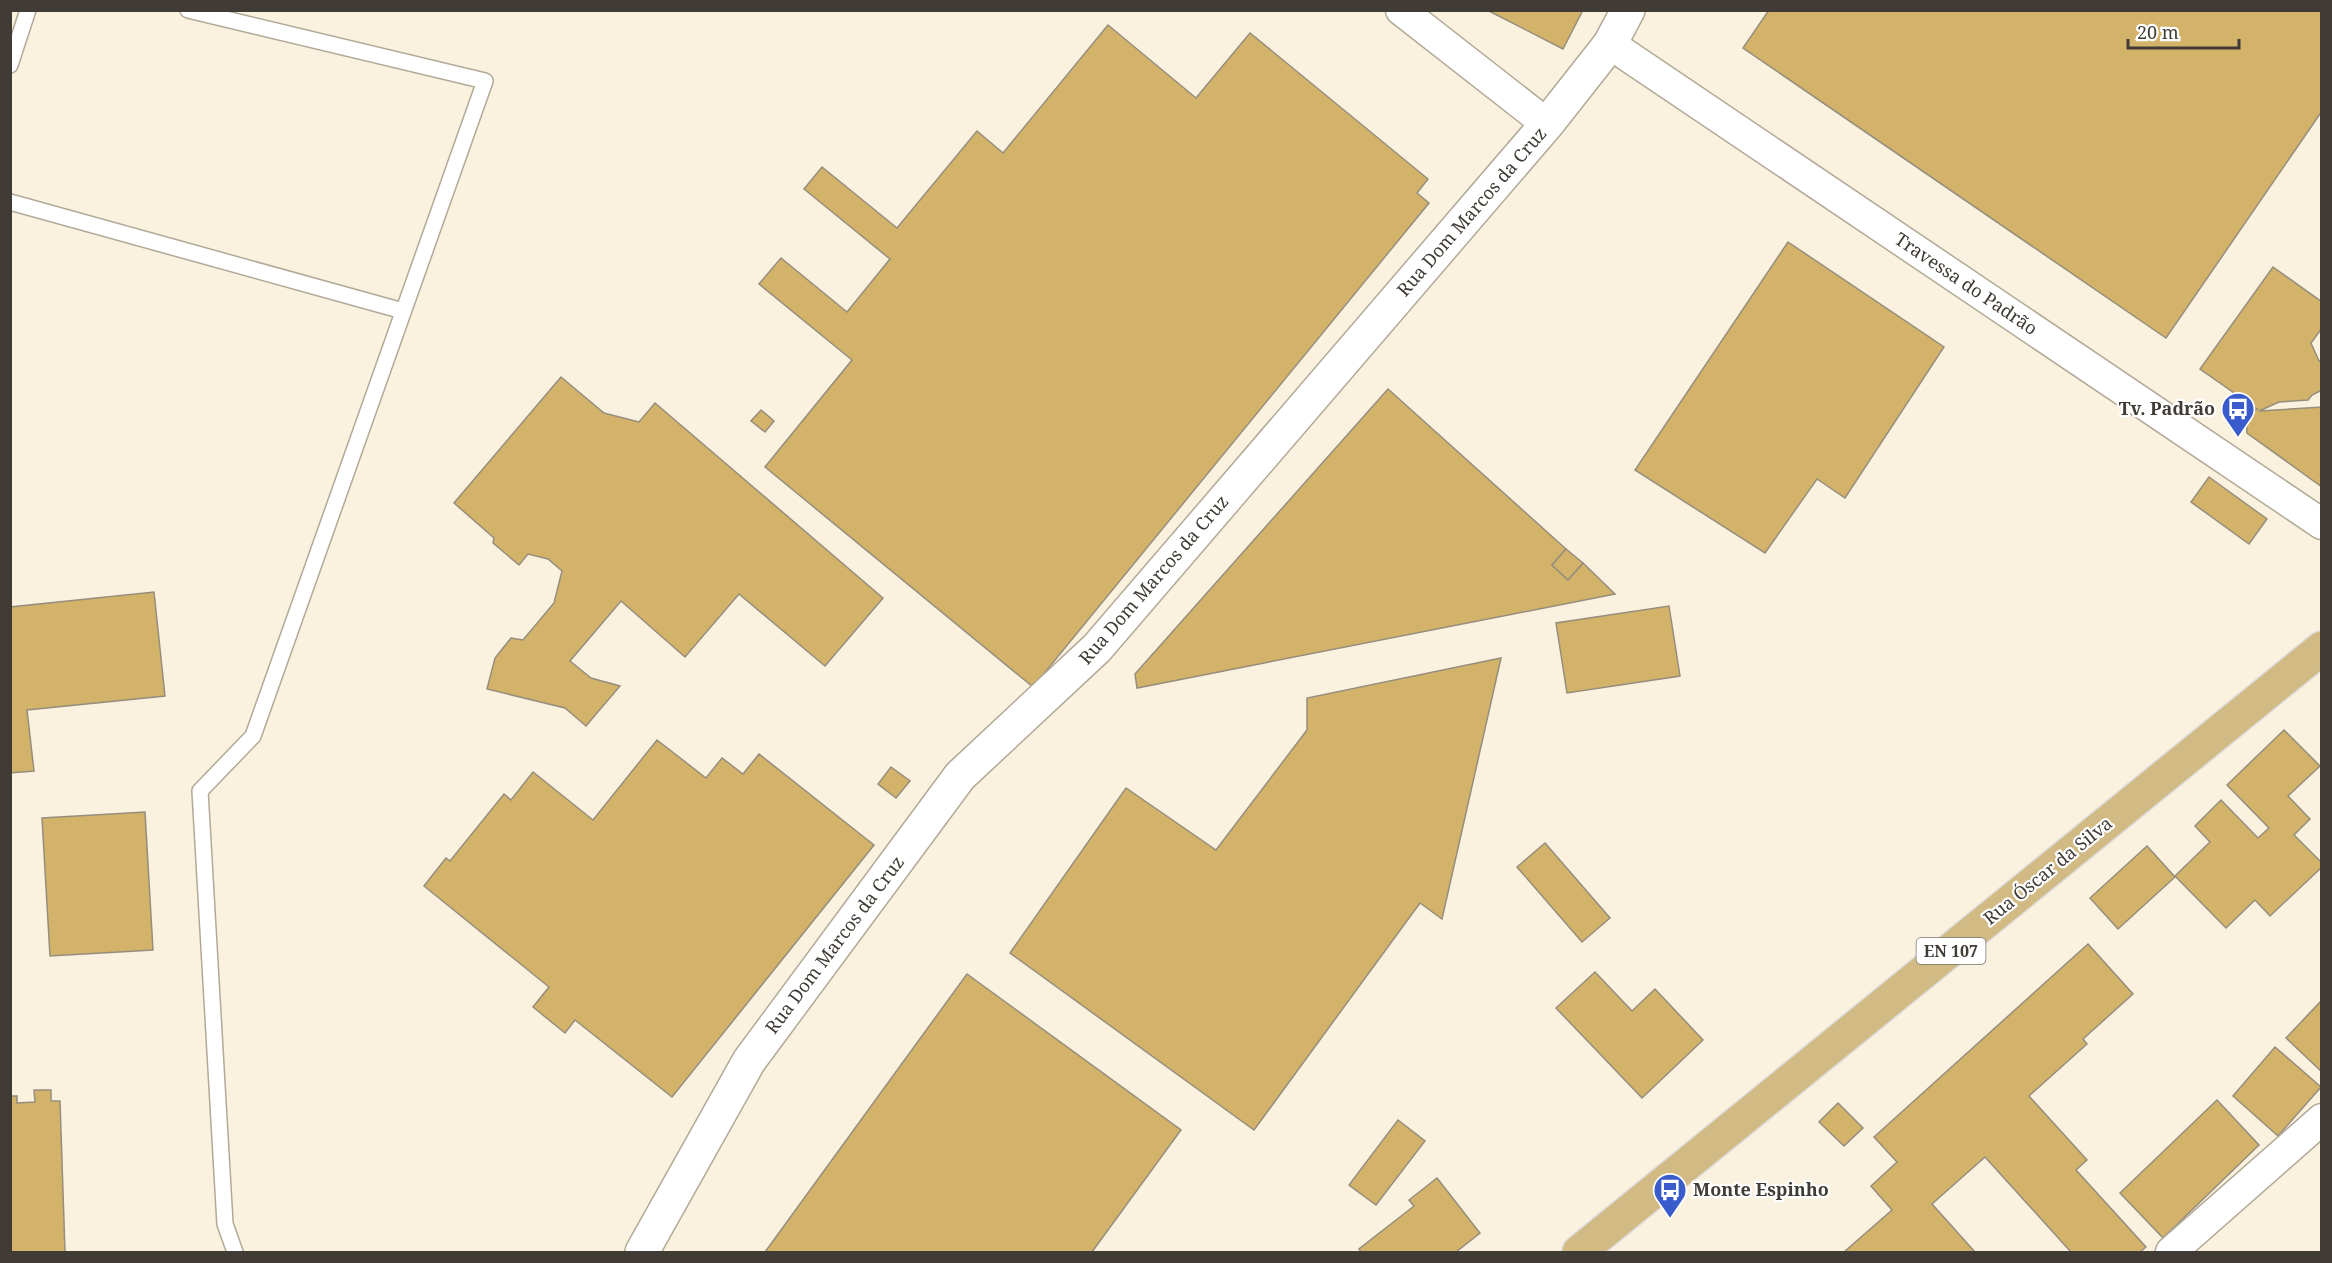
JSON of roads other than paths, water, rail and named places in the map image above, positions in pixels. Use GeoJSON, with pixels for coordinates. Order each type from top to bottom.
{"type":"FeatureCollection","features":[{"type":"Feature","properties":{"kind":"main road","name":"Rua Óscar da Silva"},"geometry":{"type":"LineString","coordinates":[[1594,1248],[2322,648]]}},
{"type":"Feature","properties":{"kind":"street"},"geometry":{"type":"LineString","coordinates":[[1401,10],[1547,124]]}},
{"type":"Feature","properties":{"kind":"street","name":"Rua Dom Marcos da Cruz"},"geometry":{"type":"LineString","coordinates":[[642,1252],[749,1061],[960,776],[1097,648],[1547,124],[1610,44],[1628,10]]}},
{"type":"Feature","properties":{"kind":"street","name":"Travessa do Padrão"},"geometry":{"type":"LineString","coordinates":[[1610,44],[2322,524]]}},
{"type":"Feature","properties":{"kind":"street"},"geometry":{"type":"LineString","coordinates":[[2171,1252],[2322,1119]]}},
{"type":"Feature","properties":{"kind":"lane"},"geometry":{"type":"LineString","coordinates":[[10,65],[28,10]]}},
{"type":"Feature","properties":{"kind":"lane"},"geometry":{"type":"LineString","coordinates":[[188,10],[485,81],[253,736],[200,791],[225,1224],[235,1252]]}},
{"type":"Feature","properties":{"kind":"lane"},"geometry":{"type":"LineString","coordinates":[[10,202],[403,311]]}},
{"type":"Feature","properties":{"kind":"place","name":"Tv. Padrão"},"geometry":{"type":"Point","coordinates":[2238,438]}},
{"type":"Feature","properties":{"kind":"place","name":"Monte Espinho"},"geometry":{"type":"Point","coordinates":[1670,1219]}}]}
